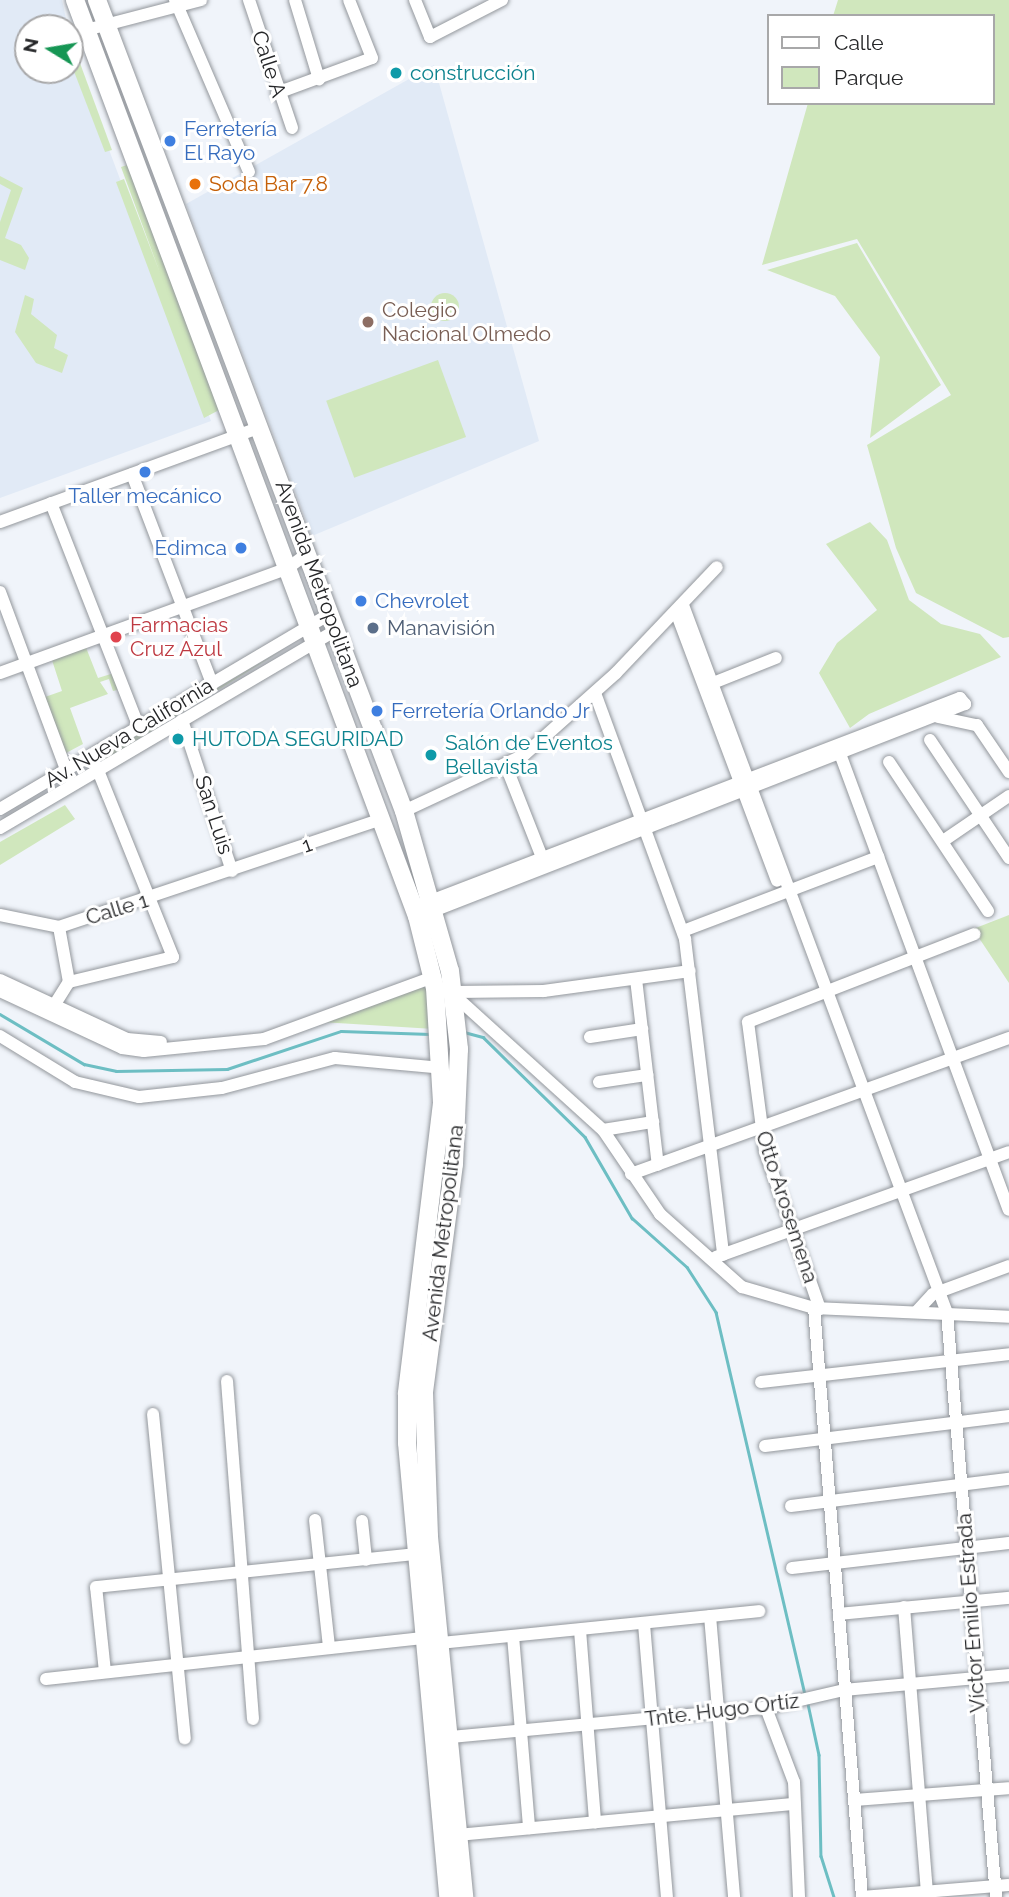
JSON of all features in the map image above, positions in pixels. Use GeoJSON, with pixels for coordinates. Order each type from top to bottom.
{"type":"FeatureCollection","features":[{"type":"Feature","properties":{"kind":"highway","name":"Avenida Metropolitana"},"geometry":{"type":"LineString","coordinates":[[75,0],[416,911],[432,974],[451,1026]]}},
{"type":"Feature","properties":{"kind":"highway","name":"Avenida Metropolitana"},"geometry":{"type":"LineString","coordinates":[[97,0],[261,427],[404,811],[435,905],[454,994],[450,1049],[454,1164],[427,1298],[422,1553],[441,1738],[458,1835],[464,1897]]}},
{"type":"Feature","properties":{"kind":"highway"},"geometry":{"type":"LineString","coordinates":[[427,1298],[442,1068],[450,1049]]}},
{"type":"Feature","properties":{"kind":"highway"},"geometry":{"type":"LineString","coordinates":[[441,1738],[448,1897]]}},
{"type":"Feature","properties":{"kind":"street"},"geometry":{"type":"LineString","coordinates":[[86,30],[176,3],[201,0]]}},
{"type":"Feature","properties":{"kind":"street","name":"Calle A"},"geometry":{"type":"LineString","coordinates":[[249,0],[277,93],[292,128]]}},
{"type":"Feature","properties":{"kind":"street"},"geometry":{"type":"LineString","coordinates":[[295,0],[319,79]]}},
{"type":"Feature","properties":{"kind":"street"},"geometry":{"type":"LineString","coordinates":[[277,93],[372,58],[349,0]]}},
{"type":"Feature","properties":{"kind":"street"},"geometry":{"type":"LineString","coordinates":[[415,0],[430,37],[502,0]]}},
{"type":"Feature","properties":{"kind":"street"},"geometry":{"type":"LineString","coordinates":[[176,3],[249,172]]}},
{"type":"Feature","properties":{"kind":"street"},"geometry":{"type":"LineString","coordinates":[[0,522],[261,427]]}},
{"type":"Feature","properties":{"kind":"street"},"geometry":{"type":"LineString","coordinates":[[132,474],[212,684]]}},
{"type":"Feature","properties":{"kind":"street"},"geometry":{"type":"LineString","coordinates":[[51,503],[139,727]]}},
{"type":"Feature","properties":{"kind":"street"},"geometry":{"type":"LineString","coordinates":[[0,673],[288,568],[308,553]]}},
{"type":"Feature","properties":{"kind":"street"},"geometry":{"type":"LineString","coordinates":[[404,811],[506,766],[595,693],[717,567]]}},
{"type":"Feature","properties":{"kind":"street"},"geometry":{"type":"LineString","coordinates":[[0,592],[72,785]]}},
{"type":"Feature","properties":{"kind":"street","name":"Víctor Emilio Estrada"},"geometry":{"type":"LineString","coordinates":[[679,608],[950,1330],[976,1678],[996,1892]]}},
{"type":"Feature","properties":{"kind":"street","name":"Av. Nueva California"},"geometry":{"type":"LineString","coordinates":[[0,828],[182,720],[333,622]]}},
{"type":"Feature","properties":{"kind":"street","name":"Av. Nueva California"},"geometry":{"type":"LineString","coordinates":[[0,809],[212,684],[314,633]]}},
{"type":"Feature","properties":{"kind":"street"},"geometry":{"type":"LineString","coordinates":[[708,685],[776,658]]}},
{"type":"Feature","properties":{"kind":"street"},"geometry":{"type":"LineString","coordinates":[[595,693],[683,931],[723,1255]]}},
{"type":"Feature","properties":{"kind":"street"},"geometry":{"type":"LineString","coordinates":[[416,911],[937,717],[965,704],[960,698],[840,752]]}},
{"type":"Feature","properties":{"kind":"street"},"geometry":{"type":"LineString","coordinates":[[937,717],[978,724],[1009,772]]}},
{"type":"Feature","properties":{"kind":"street","name":"San Luis"},"geometry":{"type":"LineString","coordinates":[[182,720],[232,871]]}},
{"type":"Feature","properties":{"kind":"street"},"geometry":{"type":"LineString","coordinates":[[930,740],[1009,858]]}},
{"type":"Feature","properties":{"kind":"street"},"geometry":{"type":"LineString","coordinates":[[840,752],[951,1059],[1009,1210]]}},
{"type":"Feature","properties":{"kind":"street"},"geometry":{"type":"LineString","coordinates":[[69,982],[173,957],[152,899],[91,755]]}},
{"type":"Feature","properties":{"kind":"street"},"geometry":{"type":"LineString","coordinates":[[889,762],[988,911]]}},
{"type":"Feature","properties":{"kind":"street"},"geometry":{"type":"LineString","coordinates":[[506,766],[545,864]]}},
{"type":"Feature","properties":{"kind":"street"},"geometry":{"type":"LineString","coordinates":[[943,841],[1009,796]]}},
{"type":"Feature","properties":{"kind":"street","name":"1"},"geometry":{"type":"LineString","coordinates":[[232,871],[381,819]]}},
{"type":"Feature","properties":{"kind":"street"},"geometry":{"type":"LineString","coordinates":[[683,931],[878,857]]}},
{"type":"Feature","properties":{"kind":"street","name":"Calle 1"},"geometry":{"type":"LineString","coordinates":[[0,915],[58,927],[152,899],[232,871]]}},
{"type":"Feature","properties":{"kind":"street"},"geometry":{"type":"LineString","coordinates":[[52,1010],[69,982],[58,927]]}},
{"type":"Feature","properties":{"kind":"street"},"geometry":{"type":"LineString","coordinates":[[823,993],[975,934]]}},
{"type":"Feature","properties":{"kind":"street"},"geometry":{"type":"LineString","coordinates":[[454,994],[523,993],[690,971]]}},
{"type":"Feature","properties":{"kind":"street"},"geometry":{"type":"LineString","coordinates":[[0,991],[137,1042],[247,1034],[432,974]]}},
{"type":"Feature","properties":{"kind":"street"},"geometry":{"type":"LineString","coordinates":[[636,979],[658,1165]]}},
{"type":"Feature","properties":{"kind":"street"},"geometry":{"type":"LineString","coordinates":[[0,980],[52,1010]]}},
{"type":"Feature","properties":{"kind":"street","name":"Otto Arosemena"},"geometry":{"type":"LineString","coordinates":[[823,993],[748,1022],[760,1129],[817,1308],[836,1563],[841,1691],[863,1897]]}},
{"type":"Feature","properties":{"kind":"street"},"geometry":{"type":"LineString","coordinates":[[454,994],[603,1130],[631,1174],[703,1257],[754,1293],[817,1308],[1009,1317]]}},
{"type":"Feature","properties":{"kind":"street"},"geometry":{"type":"LineString","coordinates":[[451,1026],[481,1016]]}},
{"type":"Feature","properties":{"kind":"street"},"geometry":{"type":"LineString","coordinates":[[590,1037],[642,1029]]}},
{"type":"Feature","properties":{"kind":"street"},"geometry":{"type":"LineString","coordinates":[[0,1036],[75,1082],[139,1097],[222,1088],[335,1058],[442,1068]]}},
{"type":"Feature","properties":{"kind":"street"},"geometry":{"type":"LineString","coordinates":[[631,1174],[1009,1038]]}},
{"type":"Feature","properties":{"kind":"street"},"geometry":{"type":"LineString","coordinates":[[599,1082],[647,1075]]}},
{"type":"Feature","properties":{"kind":"street"},"geometry":{"type":"LineString","coordinates":[[603,1130],[653,1122]]}},
{"type":"Feature","properties":{"kind":"street"},"geometry":{"type":"LineString","coordinates":[[703,1257],[723,1255],[1009,1152]]}},
{"type":"Feature","properties":{"kind":"street"},"geometry":{"type":"LineString","coordinates":[[916,1311],[936,1293],[1009,1266]]}},
{"type":"Feature","properties":{"kind":"street"},"geometry":{"type":"LineString","coordinates":[[761,1382],[1009,1354]]}},
{"type":"Feature","properties":{"kind":"street"},"geometry":{"type":"LineString","coordinates":[[227,1381],[239,1573],[253,1719]]}},
{"type":"Feature","properties":{"kind":"street"},"geometry":{"type":"LineString","coordinates":[[153,1414],[185,1738]]}},
{"type":"Feature","properties":{"kind":"street"},"geometry":{"type":"LineString","coordinates":[[765,1446],[1009,1416]]}},
{"type":"Feature","properties":{"kind":"street"},"geometry":{"type":"LineString","coordinates":[[791,1506],[1009,1479]]}},
{"type":"Feature","properties":{"kind":"street"},"geometry":{"type":"LineString","coordinates":[[315,1520],[329,1647]]}},
{"type":"Feature","properties":{"kind":"street"},"geometry":{"type":"LineString","coordinates":[[362,1521],[366,1560]]}},
{"type":"Feature","properties":{"kind":"street"},"geometry":{"type":"LineString","coordinates":[[792,1568],[1009,1544]]}},
{"type":"Feature","properties":{"kind":"street"},"geometry":{"type":"LineString","coordinates":[[104,1672],[96,1587],[422,1553]]}},
{"type":"Feature","properties":{"kind":"street"},"geometry":{"type":"LineString","coordinates":[[839,1614],[1009,1598]]}},
{"type":"Feature","properties":{"kind":"street"},"geometry":{"type":"LineString","coordinates":[[904,1608],[927,1892]]}},
{"type":"Feature","properties":{"kind":"street"},"geometry":{"type":"LineString","coordinates":[[46,1679],[329,1647],[513,1636],[758,1611]]}},
{"type":"Feature","properties":{"kind":"street"},"geometry":{"type":"LineString","coordinates":[[710,1616],[734,1897]]}},
{"type":"Feature","properties":{"kind":"street"},"geometry":{"type":"LineString","coordinates":[[644,1624],[667,1897]]}},
{"type":"Feature","properties":{"kind":"street"},"geometry":{"type":"LineString","coordinates":[[580,1630],[595,1822]]}},
{"type":"Feature","properties":{"kind":"street"},"geometry":{"type":"LineString","coordinates":[[513,1636],[529,1828]]}},
{"type":"Feature","properties":{"kind":"street","name":"Tnte. Hugo Ortíz"},"geometry":{"type":"LineString","coordinates":[[441,1738],[765,1708],[841,1691],[1009,1675]]}},
{"type":"Feature","properties":{"kind":"street"},"geometry":{"type":"LineString","coordinates":[[765,1708],[791,1768],[799,1897],[794,1897]]}},
{"type":"Feature","properties":{"kind":"street"},"geometry":{"type":"LineString","coordinates":[[853,1800],[1009,1788]]}},
{"type":"Feature","properties":{"kind":"street"},"geometry":{"type":"LineString","coordinates":[[458,1835],[795,1804]]}},
{"type":"Feature","properties":{"kind":"street"},"geometry":{"type":"LineString","coordinates":[[863,1897],[927,1892],[996,1892],[1009,1885]]}},
{"type":"Feature","properties":{"kind":"shaded area"},"geometry":{"type":"Polygon","coordinates":[[[0,0],[62,0],[65,14],[14,14],[14,84],[84,83],[211,421],[0,498],[0,0]]]}},
{"type":"Feature","properties":{"kind":"shaded area","name":"Colegio Nacional Olmedo"},"geometry":{"type":"Polygon","coordinates":[[[434,65],[539,441],[312,536],[186,204],[434,65]]]}},
{"type":"Feature","properties":{"kind":"green space"},"geometry":{"type":"Polygon","coordinates":[[[838,0],[1009,0],[1009,637],[1003,638],[916,593],[896,548],[867,445],[951,395],[857,239],[762,265],[807,105],[995,105],[995,14],[834,14],[838,0]]]}},
{"type":"Feature","properties":{"kind":"green space"},"geometry":{"type":"Polygon","coordinates":[[[84,74],[112,150],[105,152],[79,84],[84,84],[84,74]]]}},
{"type":"Feature","properties":{"kind":"green space"},"geometry":{"type":"Polygon","coordinates":[[[130,164],[221,409],[204,418],[116,182],[124,179],[160,273],[121,167],[130,164]]]}},
{"type":"Feature","properties":{"kind":"green space"},"geometry":{"type":"Polygon","coordinates":[[[0,176],[23,188],[5,238],[21,245],[29,258],[25,270],[0,260],[0,222],[11,190],[0,184],[0,176]]]}},
{"type":"Feature","properties":{"kind":"green space"},"geometry":{"type":"Polygon","coordinates":[[[857,243],[941,385],[870,438],[880,357],[835,296],[767,270],[857,243]]]}},
{"type":"Feature","properties":{"kind":"green space"},"geometry":{"type":"Polygon","coordinates":[[[445,293],[455,297],[459,307],[455,317],[445,321],[435,317],[431,307],[435,297],[445,293]]]}},
{"type":"Feature","properties":{"kind":"green space"},"geometry":{"type":"Polygon","coordinates":[[[25,295],[34,299],[31,314],[57,335],[54,348],[68,355],[62,373],[36,363],[15,332],[25,295]]]}},
{"type":"Feature","properties":{"kind":"green space"},"geometry":{"type":"Polygon","coordinates":[[[438,360],[466,437],[354,478],[326,401],[438,360]]]}},
{"type":"Feature","properties":{"kind":"green space"},"geometry":{"type":"Polygon","coordinates":[[[870,522],[887,540],[909,600],[941,624],[980,634],[1001,657],[869,714],[850,728],[819,673],[837,643],[877,610],[826,544],[870,522]]]}},
{"type":"Feature","properties":{"kind":"green space"},"geometry":{"type":"Polygon","coordinates":[[[85,645],[98,678],[114,673],[121,689],[113,691],[109,679],[100,682],[108,694],[70,708],[83,744],[66,753],[45,697],[62,691],[51,657],[85,645]]]}},
{"type":"Feature","properties":{"kind":"green space"},"geometry":{"type":"Polygon","coordinates":[[[286,648],[103,761],[100,759],[100,757],[286,648]]]}},
{"type":"Feature","properties":{"kind":"green space"},"geometry":{"type":"Polygon","coordinates":[[[65,805],[75,819],[0,865],[0,842],[65,805]]]}},
{"type":"Feature","properties":{"kind":"green space"},"geometry":{"type":"Polygon","coordinates":[[[1009,915],[1009,983],[973,929],[1009,915]]]}},
{"type":"Feature","properties":{"kind":"green space"},"geometry":{"type":"Polygon","coordinates":[[[426,986],[434,1029],[321,1022],[426,986]]]}},
{"type":"Feature","properties":{"kind":"waterway"},"geometry":{"type":"LineString","coordinates":[[0,1014],[84,1064],[116,1071],[227,1069],[341,1031],[430,1034]]}},
{"type":"Feature","properties":{"kind":"waterway"},"geometry":{"type":"LineString","coordinates":[[464,1032],[483,1037],[585,1137],[632,1218],[687,1267],[716,1312],[805,1695]]}},
{"type":"Feature","properties":{"kind":"waterway"},"geometry":{"type":"LineString","coordinates":[[808,1704],[819,1755],[821,1856],[834,1897]]}},
{"type":"Feature","properties":{"kind":"place","name":"construcción"},"geometry":{"type":"Point","coordinates":[396,73]}},
{"type":"Feature","properties":{"kind":"place","name":"Ferretería El Rayo"},"geometry":{"type":"Point","coordinates":[170,141]}},
{"type":"Feature","properties":{"kind":"place","name":"Soda Bar 7.8"},"geometry":{"type":"Point","coordinates":[195,184]}},
{"type":"Feature","properties":{"kind":"place","name":"Colegio Nacional Olmedo"},"geometry":{"type":"Point","coordinates":[368,322]}},
{"type":"Feature","properties":{"kind":"place","name":"Taller mecánico"},"geometry":{"type":"Point","coordinates":[145,472]}},
{"type":"Feature","properties":{"kind":"place","name":"Edimca"},"geometry":{"type":"Point","coordinates":[241,548]}},
{"type":"Feature","properties":{"kind":"place","name":"Chevrolet"},"geometry":{"type":"Point","coordinates":[361,601]}},
{"type":"Feature","properties":{"kind":"place","name":"Manavisión"},"geometry":{"type":"Point","coordinates":[373,628]}},
{"type":"Feature","properties":{"kind":"place","name":"Farmacias Cruz Azul"},"geometry":{"type":"Point","coordinates":[116,637]}},
{"type":"Feature","properties":{"kind":"place","name":"Ferretería Orlando Jr"},"geometry":{"type":"Point","coordinates":[377,711]}},
{"type":"Feature","properties":{"kind":"place","name":"HUTODA SEGURIDAD"},"geometry":{"type":"Point","coordinates":[178,739]}},
{"type":"Feature","properties":{"kind":"place","name":"Salón de Eventos Bellavista"},"geometry":{"type":"Point","coordinates":[431,755]}}]}
